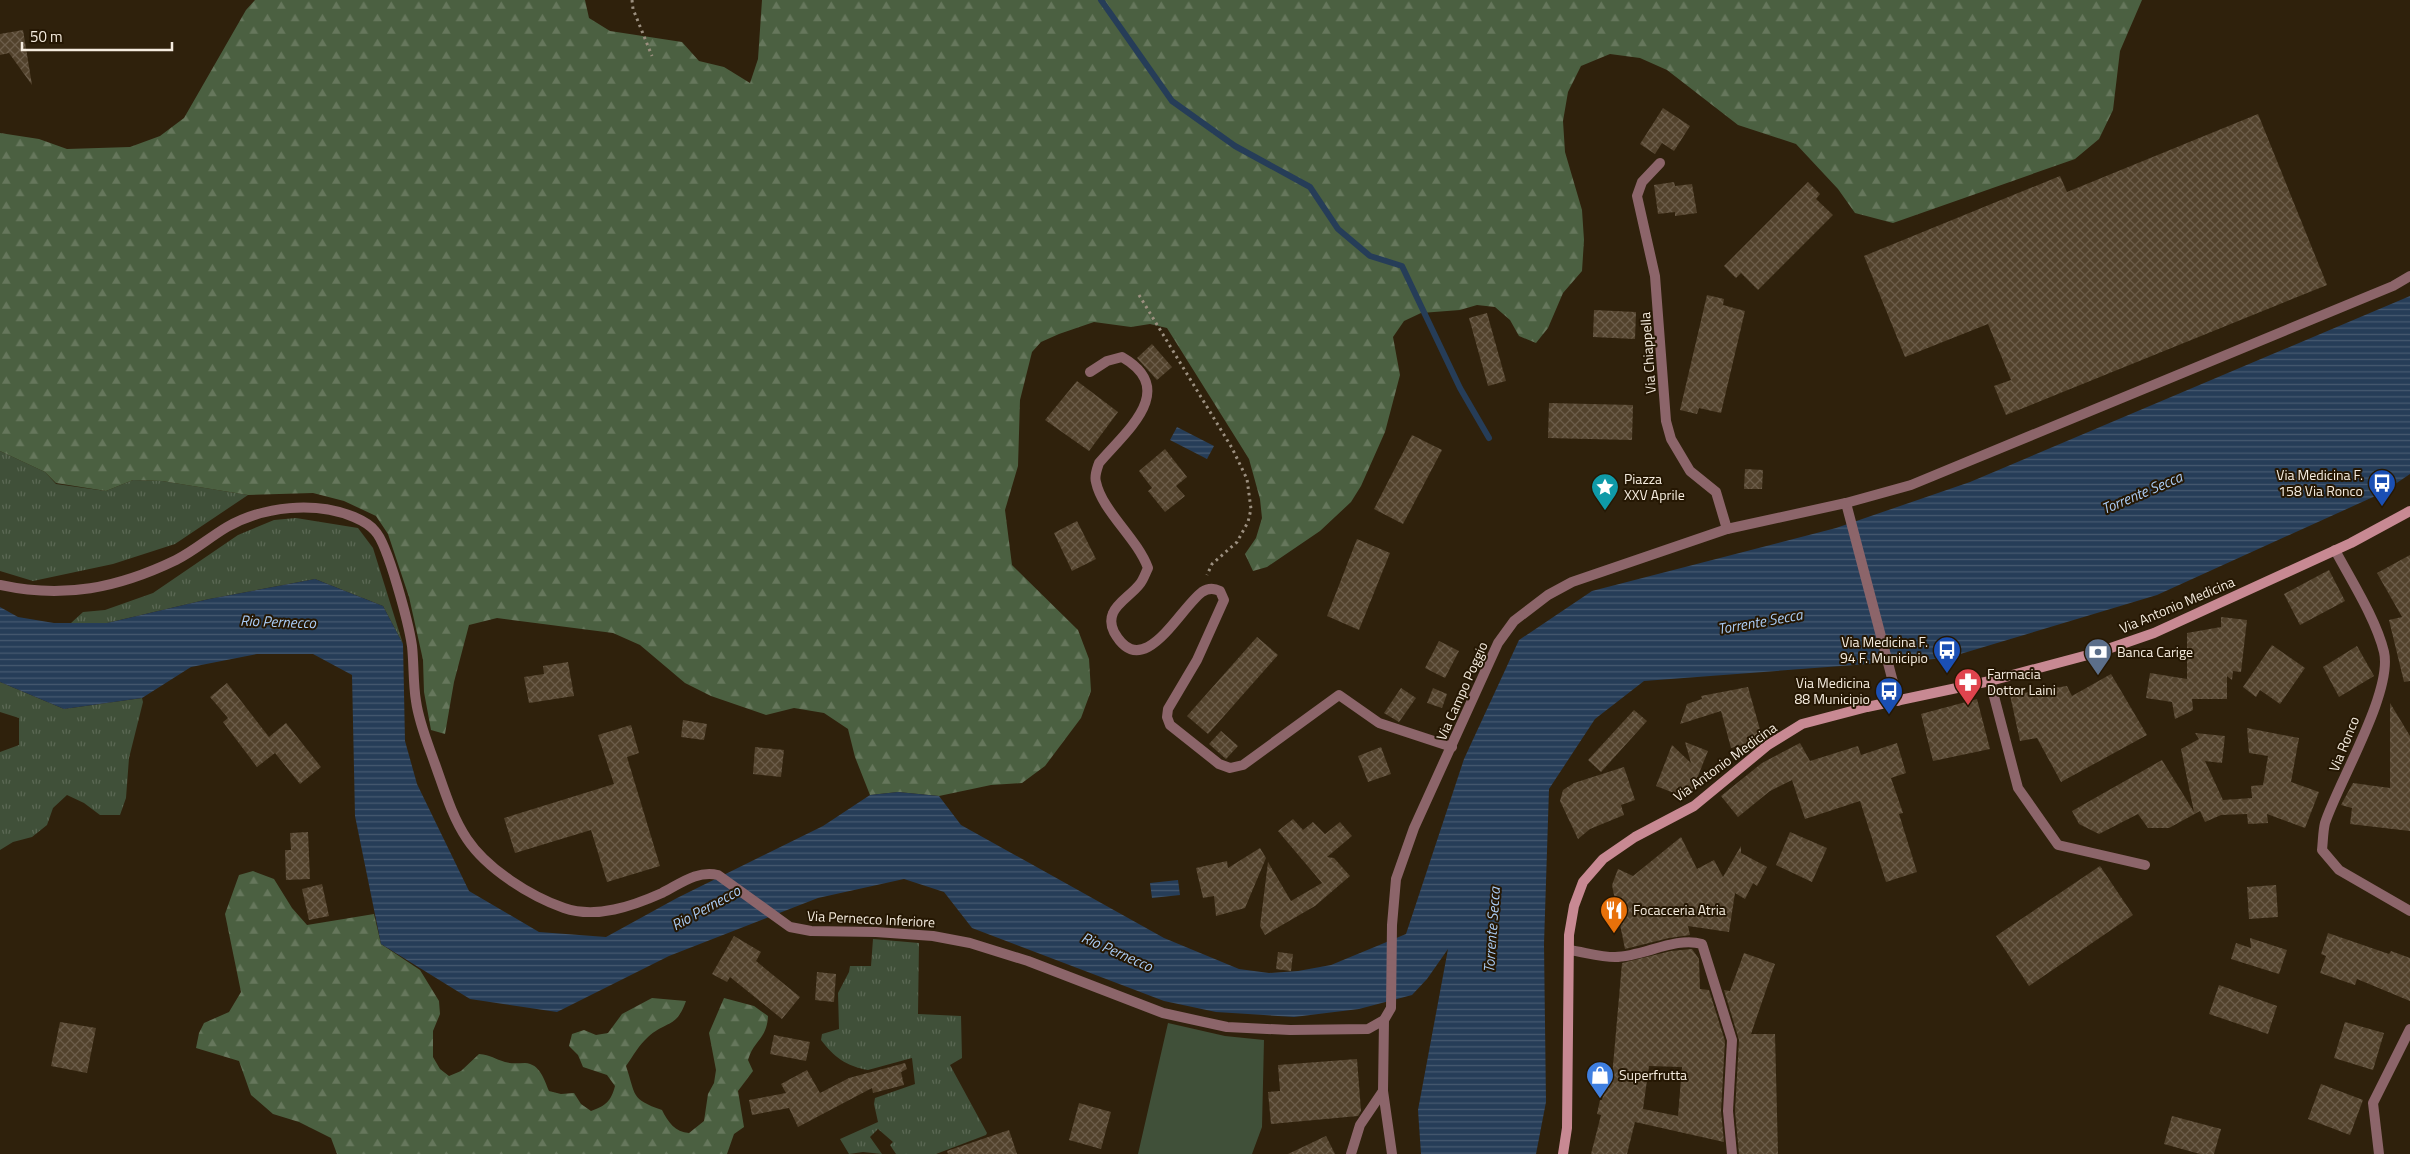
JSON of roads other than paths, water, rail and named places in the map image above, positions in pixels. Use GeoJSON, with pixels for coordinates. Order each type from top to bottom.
{"type":"FeatureCollection","features":[{"type":"Feature","properties":{"kind":"main road","name":"Via Antonio Medicina"},"geometry":{"type":"LineString","coordinates":[[1563,1154],[1567,1128],[1569,935],[1574,906],[1583,882],[1603,859],[1635,837],[1694,806],[1768,745],[1802,724],[1990,681],[2099,652],[2154,633],[2335,550],[2410,511]]}},
{"type":"Feature","properties":{"kind":"street","name":"Via Chiappella"},"geometry":{"type":"LineString","coordinates":[[1660,163],[1642,182],[1638,196],[1655,276],[1666,421],[1671,440],[1690,471],[1716,492],[1719,508],[1727,530]]}},
{"type":"Feature","properties":{"kind":"street","name":"Via Campo Poggio"},"geometry":{"type":"LineString","coordinates":[[1384,1020],[1392,1008],[1392,925],[1396,878],[1414,828],[1498,643],[1514,621],[1548,594],[1572,582],[1727,530],[1846,503],[1911,485],[2393,286],[2410,276]]}},
{"type":"Feature","properties":{"kind":"street"},"geometry":{"type":"LineString","coordinates":[[1090,372],[1107,360],[1122,357],[1134,364],[1145,378],[1149,396],[1145,407],[1099,463],[1096,471],[1096,481],[1102,499],[1143,554],[1148,568],[1141,583],[1113,613],[1111,625],[1120,641],[1132,649],[1145,649],[1156,643],[1202,592],[1213,588],[1220,590],[1224,600],[1220,613],[1197,660],[1168,709],[1167,717],[1170,725],[1219,764],[1230,768],[1242,765],[1339,695],[1379,723],[1452,747]]}},
{"type":"Feature","properties":{"kind":"street"},"geometry":{"type":"LineString","coordinates":[[1846,503],[1898,701]]}},
{"type":"Feature","properties":{"kind":"street","name":"Via Pernecco Inferiore"},"geometry":{"type":"LineString","coordinates":[[0,585],[31,592],[65,592],[101,586],[127,579],[178,559],[229,526],[257,513],[288,508],[315,509],[355,517],[375,530],[384,544],[411,643],[416,703],[425,736],[456,819],[467,840],[497,871],[523,888],[565,908],[593,912],[621,908],[660,894],[698,875],[709,873],[718,875],[790,927],[811,932],[876,932],[933,936],[970,943],[1028,961],[1163,1013],[1227,1027],[1290,1030],[1368,1029],[1384,1020]]}},
{"type":"Feature","properties":{"kind":"street","name":"Via Ronco"},"geometry":{"type":"LineString","coordinates":[[2335,550],[2366,609],[2384,654],[2382,682],[2348,774],[2325,824],[2322,850],[2339,870],[2410,911]]}},
{"type":"Feature","properties":{"kind":"street"},"geometry":{"type":"LineString","coordinates":[[1990,681],[2018,788],[2058,845],[2145,865]]}},
{"type":"Feature","properties":{"kind":"street"},"geometry":{"type":"LineString","coordinates":[[1569,950],[1615,957],[1687,943],[1702,944],[1732,1040],[1728,1111],[1732,1154]]}},
{"type":"Feature","properties":{"kind":"street"},"geometry":{"type":"LineString","coordinates":[[1384,1020],[1383,1091],[1392,1154]]}},
{"type":"Feature","properties":{"kind":"street"},"geometry":{"type":"LineString","coordinates":[[2379,1154],[2373,1103],[2410,1030]]}},
{"type":"Feature","properties":{"kind":"street"},"geometry":{"type":"LineString","coordinates":[[1351,1154],[1360,1125],[1383,1091]]}},
{"type":"Feature","properties":{"kind":"water"},"geometry":{"type":"Polygon","coordinates":[[[2410,296],[2410,474],[2382,493],[2157,595],[1947,658],[1644,681],[1595,719],[1549,789],[1544,944],[1546,1102],[1536,1154],[1421,1154],[1418,1110],[1448,949],[1427,979],[1412,995],[1359,1009],[1294,1017],[1216,1012],[1164,1001],[972,928],[944,892],[904,879],[818,898],[669,956],[557,1012],[470,999],[381,944],[355,816],[352,675],[313,654],[257,654],[191,667],[142,698],[64,709],[0,682],[0,607],[18,617],[54,623],[107,623],[209,599],[315,579],[383,606],[403,644],[405,741],[417,784],[469,891],[539,932],[606,937],[677,898],[823,826],[870,795],[898,792],[939,796],[961,825],[1164,938],[1239,969],[1269,973],[1298,971],[1331,965],[1406,934],[1464,759],[1519,640],[1592,591],[1836,528],[1970,482],[2410,296]]]}},
{"type":"Feature","properties":{"kind":"water"},"geometry":{"type":"Polygon","coordinates":[[[1177,427],[1214,446],[1207,459],[1170,440],[1177,427]]]}},
{"type":"Feature","properties":{"kind":"water"},"geometry":{"type":"Polygon","coordinates":[[[1178,880],[1180,895],[1152,898],[1150,883],[1178,880]]]}},
{"type":"Feature","properties":{"kind":"waterway"},"geometry":{"type":"LineString","coordinates":[[1101,0],[1172,101],[1235,146],[1310,187],[1338,229],[1370,256],[1402,266],[1460,388],[1489,438]]}},
{"type":"Feature","properties":{"kind":"place","name":"Via Medicina F. 158 Via Ronco"},"geometry":{"type":"Point","coordinates":[2382,507]}},
{"type":"Feature","properties":{"kind":"place","name":"Piazza XXV Aprile"},"geometry":{"type":"Point","coordinates":[1605,511]}},
{"type":"Feature","properties":{"kind":"place","name":"Via Medicina F. 94 F. Municipio"},"geometry":{"type":"Point","coordinates":[1947,674]}},
{"type":"Feature","properties":{"kind":"place","name":"Banca Carige"},"geometry":{"type":"Point","coordinates":[2098,676]}},
{"type":"Feature","properties":{"kind":"place","name":"Farmacia Dottor Laini"},"geometry":{"type":"Point","coordinates":[1968,706]}},
{"type":"Feature","properties":{"kind":"place","name":"Via Medicina 88 Municipio"},"geometry":{"type":"Point","coordinates":[1889,715]}},
{"type":"Feature","properties":{"kind":"place","name":"Focacceria Atria"},"geometry":{"type":"Point","coordinates":[1614,934]}},
{"type":"Feature","properties":{"kind":"place","name":"Superfrutta"},"geometry":{"type":"Point","coordinates":[1600,1099]}},
{"type":"Feature","properties":{"kind":"water label","name":"Torrente Secca"},"geometry":{"type":"Point","coordinates":[2142,493]}},
{"type":"Feature","properties":{"kind":"water label","name":"Rio Pernecco"},"geometry":{"type":"Point","coordinates":[278,622]}},
{"type":"Feature","properties":{"kind":"water label","name":"Torrente Secca"},"geometry":{"type":"Point","coordinates":[1760,622]}},
{"type":"Feature","properties":{"kind":"water label","name":"Rio Pernecco"},"geometry":{"type":"Point","coordinates":[706,908]}},
{"type":"Feature","properties":{"kind":"water label","name":"Torrente Secca"},"geometry":{"type":"Point","coordinates":[1492,930]}},
{"type":"Feature","properties":{"kind":"water label","name":"Rio Pernecco"},"geometry":{"type":"Point","coordinates":[1117,952]}}]}
